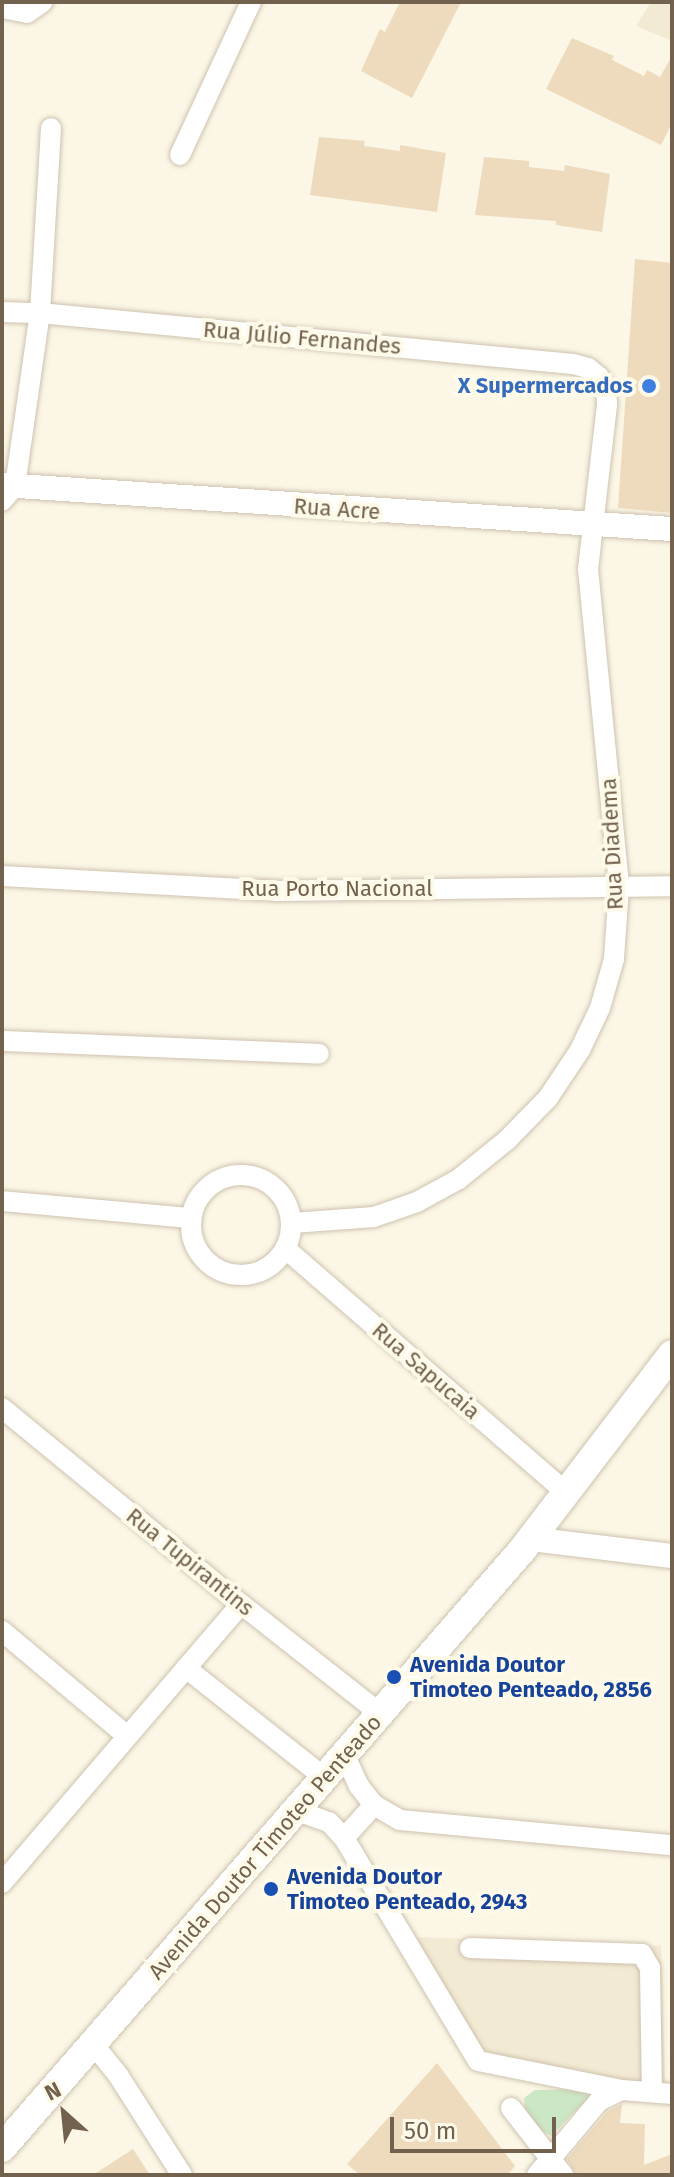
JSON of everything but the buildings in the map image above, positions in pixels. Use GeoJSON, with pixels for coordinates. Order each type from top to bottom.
{"type":"FeatureCollection","features":[{"type":"Feature","properties":{"kind":"main road","name":"Avenida Doutor Timoteo Penteado"},"geometry":{"type":"LineString","coordinates":[[2,2148],[298,1811],[531,1539],[672,1354]]}},
{"type":"Feature","properties":{"kind":"street"},"geometry":{"type":"LineString","coordinates":[[2,8],[27,13],[43,2]]}},
{"type":"Feature","properties":{"kind":"street"},"geometry":{"type":"LineString","coordinates":[[180,155],[251,2]]}},
{"type":"Feature","properties":{"kind":"street"},"geometry":{"type":"LineString","coordinates":[[6,491],[40,313],[51,128]]}},
{"type":"Feature","properties":{"kind":"street","name":"Rua Júlio Fernandes"},"geometry":{"type":"LineString","coordinates":[[2,312],[40,313],[573,364],[588,368],[599,377]]}},
{"type":"Feature","properties":{"kind":"street","name":"Rua Diadema"},"geometry":{"type":"LineString","coordinates":[[292,1223],[374,1217],[417,1202],[459,1179],[507,1140],[548,1098],[580,1050],[600,1008],[614,959],[619,887],[588,569],[607,405],[606,389],[599,377]]}},
{"type":"Feature","properties":{"kind":"street","name":"Rua Acre"},"geometry":{"type":"LineString","coordinates":[[6,491],[672,529]]}},
{"type":"Feature","properties":{"kind":"street","name":"Rua Porto Nacional"},"geometry":{"type":"LineString","coordinates":[[2,876],[276,891],[672,886]]}},
{"type":"Feature","properties":{"kind":"street"},"geometry":{"type":"LineString","coordinates":[[2,1041],[319,1054]]}},
{"type":"Feature","properties":{"kind":"street"},"geometry":{"type":"LineString","coordinates":[[235,1174],[267,1181],[280,1192],[292,1223],[286,1249],[259,1272],[242,1276],[225,1273],[209,1265],[198,1252],[191,1235],[190,1218],[205,1189],[235,1174]]}},
{"type":"Feature","properties":{"kind":"street"},"geometry":{"type":"LineString","coordinates":[[2,1201],[190,1218]]}},
{"type":"Feature","properties":{"kind":"street","name":"Rua Sapucaia"},"geometry":{"type":"LineString","coordinates":[[286,1249],[567,1493]]}},
{"type":"Feature","properties":{"kind":"street","name":"Rua Tupirantins"},"geometry":{"type":"LineString","coordinates":[[2,1408],[381,1714]]}},
{"type":"Feature","properties":{"kind":"street"},"geometry":{"type":"LineString","coordinates":[[531,1539],[672,1556]]}},
{"type":"Feature","properties":{"kind":"street"},"geometry":{"type":"LineString","coordinates":[[6,1870],[241,1604]]}},
{"type":"Feature","properties":{"kind":"street"},"geometry":{"type":"LineString","coordinates":[[2,1631],[127,1736]]}},
{"type":"Feature","properties":{"kind":"street"},"geometry":{"type":"LineString","coordinates":[[186,1668],[325,1778]]}},
{"type":"Feature","properties":{"kind":"street"},"geometry":{"type":"LineString","coordinates":[[345,1756],[359,1786],[374,1805],[393,1817],[418,1824],[672,1845]]}},
{"type":"Feature","properties":{"kind":"street"},"geometry":{"type":"LineString","coordinates":[[344,1838],[374,1805]]}},
{"type":"Feature","properties":{"kind":"street"},"geometry":{"type":"LineString","coordinates":[[298,1811],[329,1822],[344,1838],[478,2061],[622,2090],[662,2093],[650,1968],[642,1954],[470,1948]]}},
{"type":"Feature","properties":{"kind":"street"},"geometry":{"type":"LineString","coordinates":[[93,2044],[118,2075],[182,2175]]}},
{"type":"Feature","properties":{"kind":"street"},"geometry":{"type":"LineString","coordinates":[[537,2175],[558,2167],[599,2101],[622,2090]]}},
{"type":"Feature","properties":{"kind":"street"},"geometry":{"type":"LineString","coordinates":[[511,2108],[558,2167]]}},
{"type":"Feature","properties":{"kind":"shaded area"},"geometry":{"type":"Polygon","coordinates":[[[651,2],[672,2],[672,41],[636,26],[651,2]]]}},
{"type":"Feature","properties":{"kind":"shaded area"},"geometry":{"type":"Polygon","coordinates":[[[417,1937],[661,1946],[665,2088],[483,2056],[417,1937]]]}},
{"type":"Feature","properties":{"kind":"green space"},"geometry":{"type":"Polygon","coordinates":[[[589,2089],[589,2097],[551,2136],[534,2126],[525,2111],[524,2098],[535,2090],[589,2089]]]}},
{"type":"Feature","properties":{"kind":"place","name":"X Supermercados"},"geometry":{"type":"Point","coordinates":[649,386]}},
{"type":"Feature","properties":{"kind":"place","name":"Avenida Doutor Timoteo Penteado, 2856"},"geometry":{"type":"Point","coordinates":[394,1677]}},
{"type":"Feature","properties":{"kind":"place","name":"Avenida Doutor Timoteo Penteado, 2943"},"geometry":{"type":"Point","coordinates":[271,1889]}}]}
